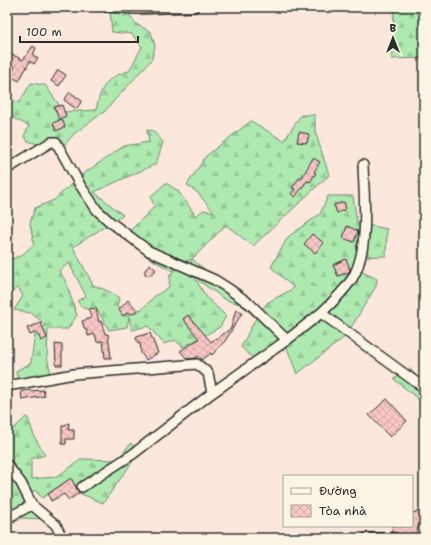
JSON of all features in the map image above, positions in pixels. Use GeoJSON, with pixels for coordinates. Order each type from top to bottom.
{"type":"FeatureCollection","features":[{"type":"Feature","properties":{"kind":"street"},"geometry":{"type":"LineString","coordinates":[[107,7],[136,9],[194,7]]}},
{"type":"Feature","properties":{"kind":"street"},"geometry":{"type":"LineString","coordinates":[[7,169],[51,142],[56,142],[84,191],[97,210],[109,221],[149,251],[215,280],[229,288],[250,304],[287,340]]}},
{"type":"Feature","properties":{"kind":"street"},"geometry":{"type":"LineString","coordinates":[[82,487],[133,454],[212,393],[287,340],[321,313],[339,296],[353,278],[358,262],[365,221],[363,164]]}},
{"type":"Feature","properties":{"kind":"street"},"geometry":{"type":"LineString","coordinates":[[321,313],[424,388]]}},
{"type":"Feature","properties":{"kind":"street"},"geometry":{"type":"LineString","coordinates":[[7,386],[74,374],[197,364],[208,373],[212,393]]}},
{"type":"Feature","properties":{"kind":"street"},"geometry":{"type":"LineString","coordinates":[[7,465],[20,483],[32,504],[56,525],[62,538]]}},
{"type":"Feature","properties":{"kind":"street"},"geometry":{"type":"LineString","coordinates":[[7,518],[32,504]]}},
{"type":"Feature","properties":{"kind":"street"},"geometry":{"type":"LineString","coordinates":[[367,538],[394,538]]}},
{"type":"Feature","properties":{"kind":"green space"},"geometry":{"type":"Polygon","coordinates":[[[394,7],[424,7],[424,58],[392,59],[394,7]]]}},
{"type":"Feature","properties":{"kind":"green space"},"geometry":{"type":"Polygon","coordinates":[[[126,9],[136,24],[151,32],[155,46],[152,59],[104,112],[75,133],[59,151],[28,141],[24,136],[29,126],[7,115],[7,96],[19,103],[31,83],[45,85],[64,112],[96,110],[105,84],[121,73],[129,71],[142,47],[132,34],[112,32],[110,11],[126,9]]]}},
{"type":"Feature","properties":{"kind":"green space"},"geometry":{"type":"Polygon","coordinates":[[[301,115],[315,115],[315,131],[329,175],[253,246],[226,225],[192,259],[236,292],[256,317],[267,303],[294,288],[271,267],[288,237],[320,214],[328,196],[353,196],[357,223],[387,229],[386,256],[362,257],[358,270],[377,279],[376,286],[346,336],[297,374],[282,335],[256,361],[241,347],[256,318],[240,304],[226,300],[199,281],[192,271],[191,259],[178,267],[190,270],[207,298],[226,316],[220,327],[183,347],[175,340],[164,344],[148,326],[132,330],[129,317],[127,327],[109,330],[98,311],[83,308],[77,301],[86,296],[69,263],[59,271],[65,280],[77,315],[68,329],[48,329],[47,356],[50,371],[39,384],[19,387],[16,371],[31,363],[35,333],[46,325],[31,313],[14,310],[23,296],[18,287],[11,293],[11,306],[7,308],[7,261],[22,255],[34,244],[30,223],[35,208],[54,200],[80,176],[124,146],[149,142],[147,130],[153,131],[163,142],[156,164],[94,192],[123,215],[73,247],[93,285],[110,292],[119,298],[117,306],[123,314],[129,315],[129,312],[142,309],[155,296],[169,287],[170,275],[176,269],[172,271],[146,256],[131,230],[155,206],[150,197],[166,183],[178,191],[196,216],[203,210],[214,212],[197,192],[187,185],[206,156],[251,121],[284,141],[301,115]]]}},
{"type":"Feature","properties":{"kind":"green space"},"geometry":{"type":"Polygon","coordinates":[[[410,369],[421,381],[424,379],[424,404],[394,379],[410,369]]]}},
{"type":"Feature","properties":{"kind":"green space"},"geometry":{"type":"Polygon","coordinates":[[[27,416],[35,438],[45,455],[31,459],[31,479],[56,477],[82,459],[117,460],[131,443],[138,454],[103,503],[79,493],[71,478],[42,498],[35,490],[25,498],[45,519],[21,518],[7,528],[7,435],[27,416]]]}},
{"type":"Feature","properties":{"kind":"building"},"geometry":{"type":"Polygon","coordinates":[[[33,46],[36,48],[33,55],[38,59],[34,64],[30,61],[19,81],[10,76],[15,67],[7,63],[7,52],[23,60],[33,46]]]}},
{"type":"Feature","properties":{"kind":"building"},"geometry":{"type":"Polygon","coordinates":[[[58,70],[66,75],[59,86],[51,81],[58,70]]]}},
{"type":"Feature","properties":{"kind":"building"},"geometry":{"type":"Polygon","coordinates":[[[70,92],[82,101],[76,109],[64,100],[70,92]]]}},
{"type":"Feature","properties":{"kind":"building"},"geometry":{"type":"Polygon","coordinates":[[[62,105],[66,116],[59,119],[54,107],[62,105]]]}},
{"type":"Feature","properties":{"kind":"building"},"geometry":{"type":"Polygon","coordinates":[[[62,119],[65,127],[56,131],[53,123],[62,119]]]}},
{"type":"Feature","properties":{"kind":"building"},"geometry":{"type":"Polygon","coordinates":[[[299,132],[309,134],[307,143],[297,142],[299,132]]]}},
{"type":"Feature","properties":{"kind":"building"},"geometry":{"type":"Polygon","coordinates":[[[313,158],[320,162],[314,172],[316,173],[310,182],[307,181],[295,197],[291,194],[295,189],[292,188],[299,178],[301,179],[313,158]]]}},
{"type":"Feature","properties":{"kind":"building"},"geometry":{"type":"Polygon","coordinates":[[[344,202],[346,209],[337,213],[334,205],[344,202]]]}},
{"type":"Feature","properties":{"kind":"building"},"geometry":{"type":"Polygon","coordinates":[[[347,226],[358,231],[354,242],[343,238],[347,226]]]}},
{"type":"Feature","properties":{"kind":"building"},"geometry":{"type":"Polygon","coordinates":[[[312,234],[324,243],[315,253],[304,244],[312,234]]]}},
{"type":"Feature","properties":{"kind":"building"},"geometry":{"type":"Polygon","coordinates":[[[346,259],[350,269],[349,272],[338,276],[333,265],[346,259]]]}},
{"type":"Feature","properties":{"kind":"building"},"geometry":{"type":"Polygon","coordinates":[[[150,264],[156,270],[149,276],[145,274],[145,270],[150,264]]]}},
{"type":"Feature","properties":{"kind":"building"},"geometry":{"type":"Polygon","coordinates":[[[128,300],[138,311],[132,314],[128,312],[123,316],[119,310],[128,300]]]}},
{"type":"Feature","properties":{"kind":"building"},"geometry":{"type":"Polygon","coordinates":[[[96,308],[99,322],[101,321],[105,334],[108,334],[111,358],[105,358],[103,341],[97,342],[95,334],[88,336],[87,330],[85,330],[82,321],[91,318],[89,309],[96,308]]]}},
{"type":"Feature","properties":{"kind":"building"},"geometry":{"type":"Polygon","coordinates":[[[236,309],[242,313],[225,341],[212,355],[211,353],[202,360],[199,356],[196,358],[187,359],[180,351],[199,339],[183,319],[188,315],[211,342],[231,328],[236,309]]]}},
{"type":"Feature","properties":{"kind":"building"},"geometry":{"type":"Polygon","coordinates":[[[41,323],[47,338],[41,341],[37,332],[30,335],[27,328],[41,323]]]}},
{"type":"Feature","properties":{"kind":"building"},"geometry":{"type":"Polygon","coordinates":[[[150,333],[158,353],[146,360],[141,353],[140,343],[138,344],[136,337],[150,333]]]}},
{"type":"Feature","properties":{"kind":"building"},"geometry":{"type":"Polygon","coordinates":[[[55,344],[62,345],[62,365],[56,365],[55,344]]]}},
{"type":"Feature","properties":{"kind":"building"},"geometry":{"type":"Polygon","coordinates":[[[43,390],[45,396],[22,400],[21,391],[43,390]]]}},
{"type":"Feature","properties":{"kind":"building"},"geometry":{"type":"Polygon","coordinates":[[[387,399],[407,421],[390,437],[369,415],[387,399]]]}},
{"type":"Feature","properties":{"kind":"building"},"geometry":{"type":"Polygon","coordinates":[[[69,423],[68,430],[74,430],[74,439],[66,439],[66,444],[62,444],[62,426],[69,423]]]}},
{"type":"Feature","properties":{"kind":"building"},"geometry":{"type":"Polygon","coordinates":[[[71,478],[79,493],[69,500],[64,494],[51,501],[48,494],[71,478]]]}},
{"type":"Feature","properties":{"kind":"building"},"geometry":{"type":"Polygon","coordinates":[[[424,510],[424,528],[419,524],[415,538],[407,538],[391,532],[393,527],[413,527],[413,513],[424,510]]]}}]}
